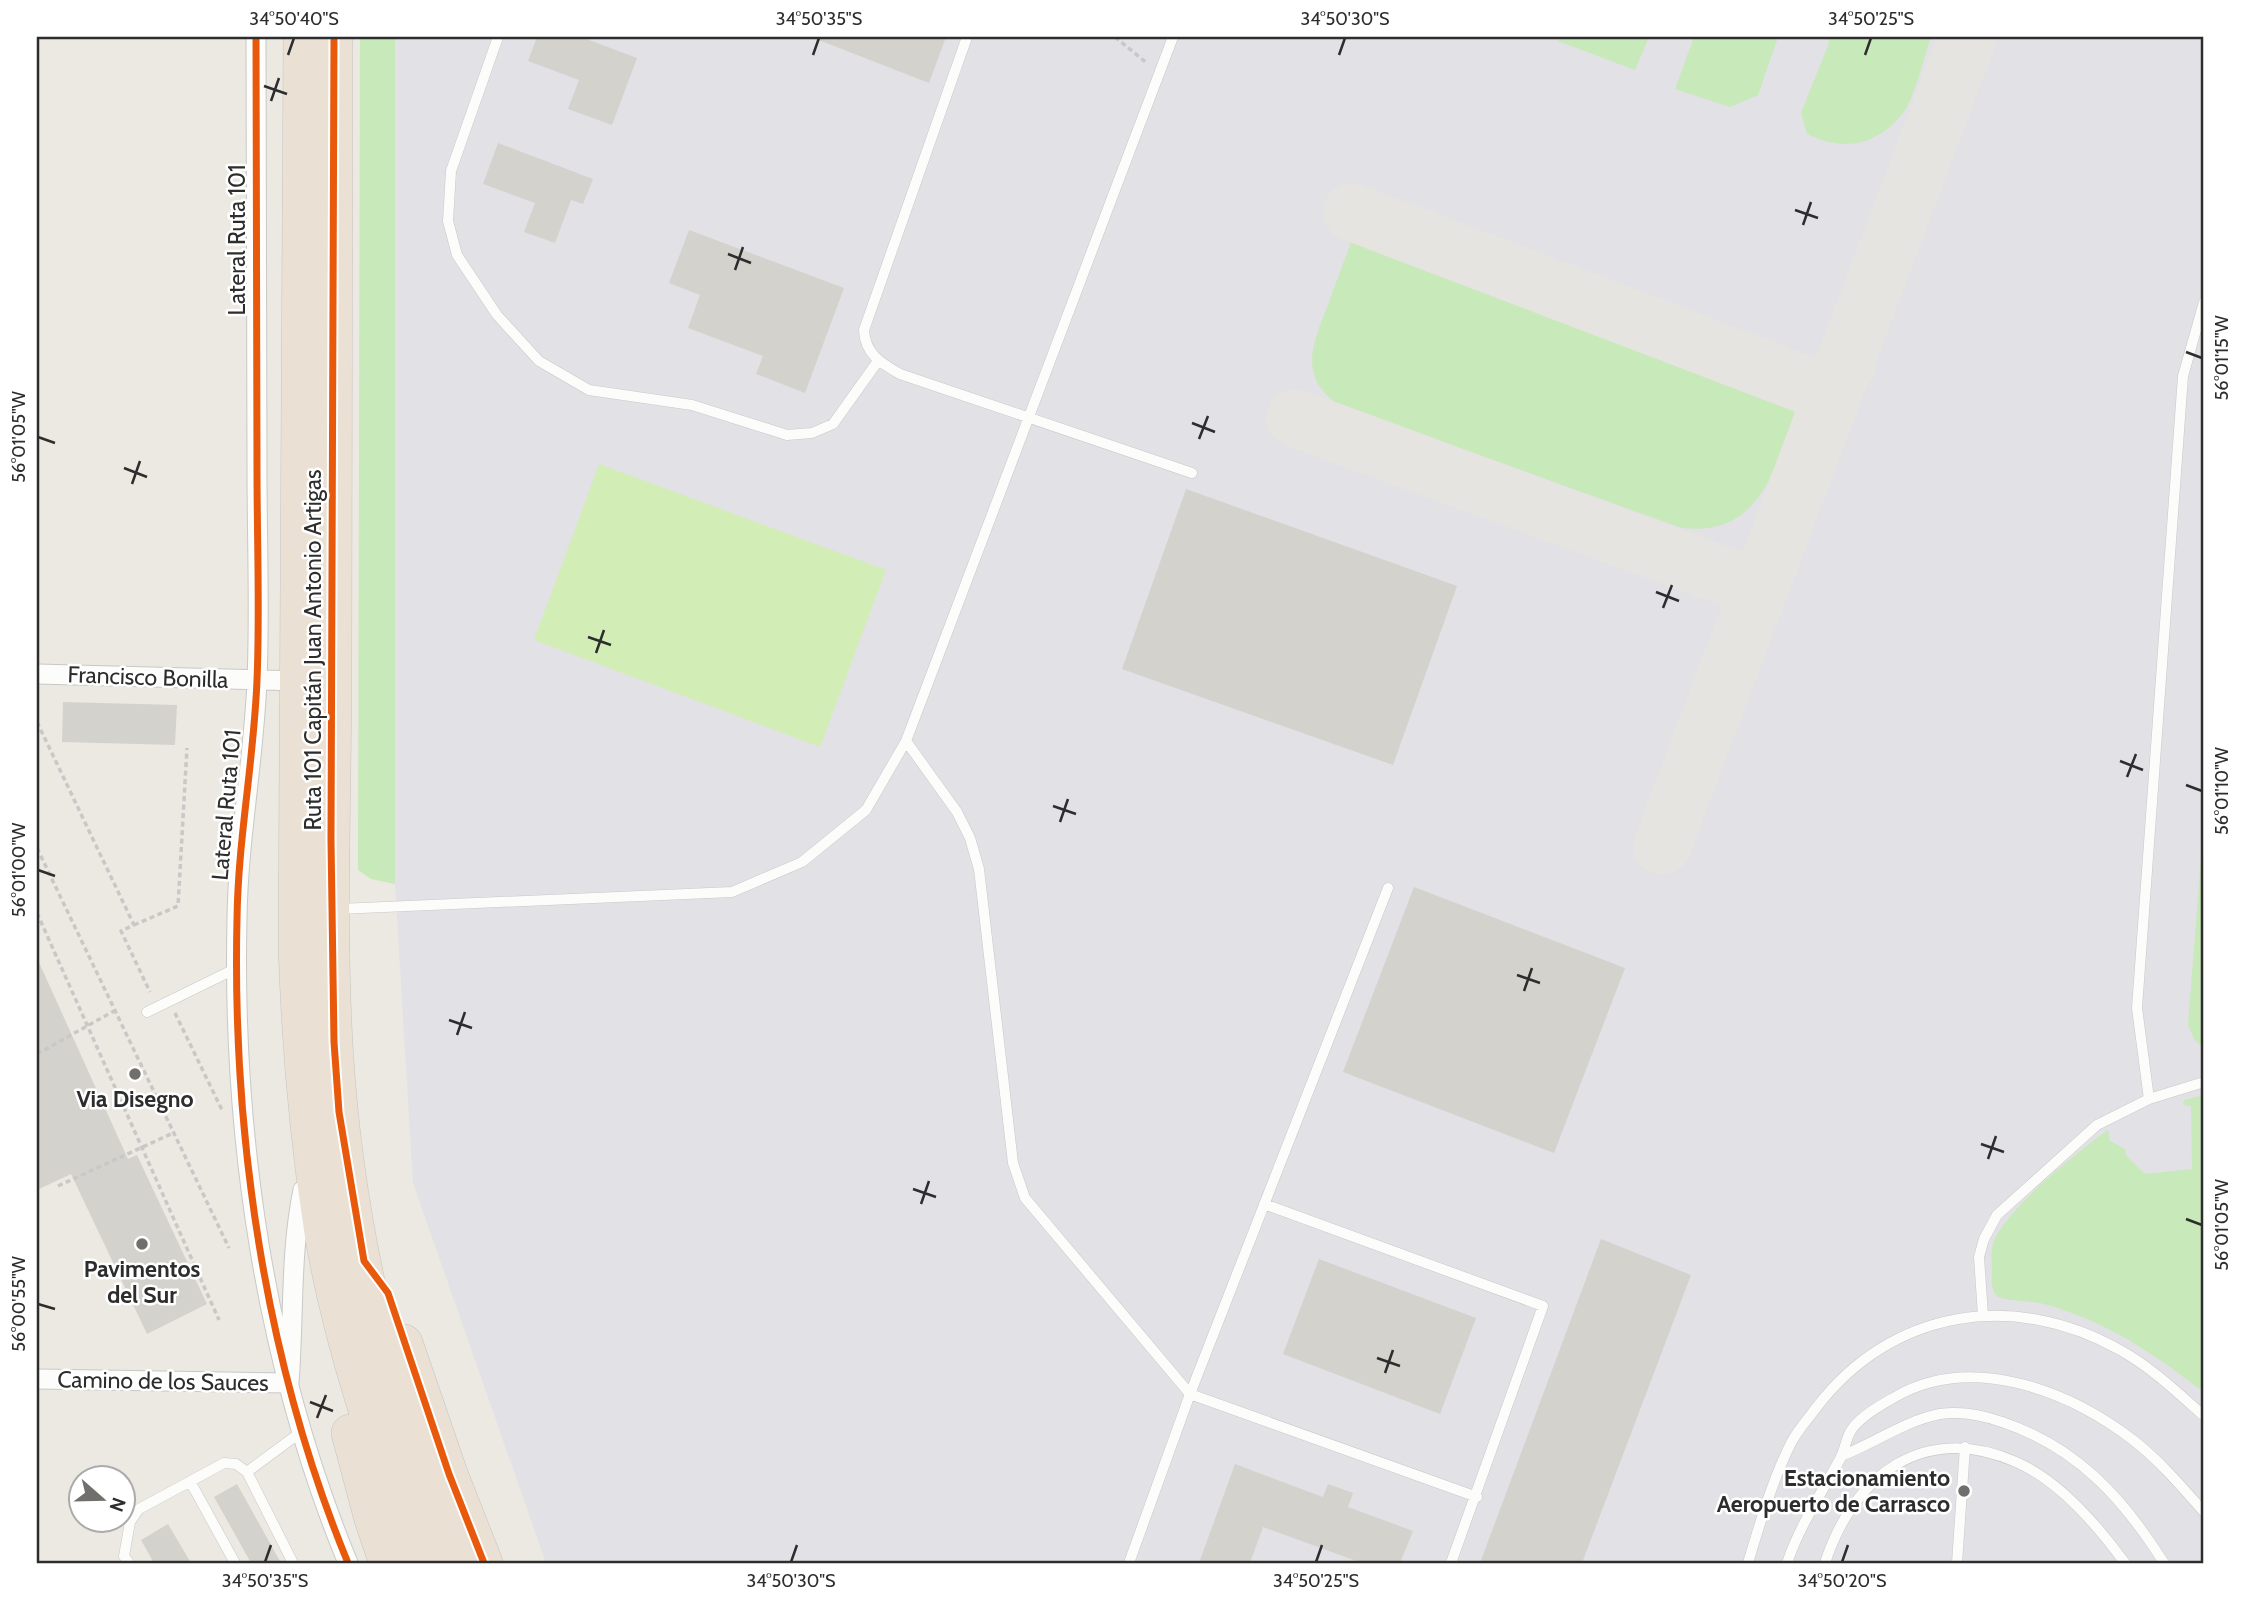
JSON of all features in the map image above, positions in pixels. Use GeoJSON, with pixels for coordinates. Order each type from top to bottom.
{"type":"FeatureCollection","features":[{"type":"Feature","properties":{"kind":"highway","name":"Ruta 101 Capitán Juan Antonio Artigas"},"geometry":{"type":"LineString","coordinates":[[302,37],[297,946],[301,1061],[323,1234],[352,1359],[381,1457],[421,1563]]}},
{"type":"Feature","properties":{"kind":"highway","name":"Ruta 101 Capitán Juan Antonio Artigas"},"geometry":{"type":"LineString","coordinates":[[334,37],[332,909],[334,1042],[339,1112],[372,1305],[411,1452],[453,1563]]}},
{"type":"Feature","properties":{"kind":"highway"},"geometry":{"type":"LineString","coordinates":[[310,1143],[303,1190],[320,1301],[373,1519],[388,1563]]}},
{"type":"Feature","properties":{"kind":"highway"},"geometry":{"type":"LineString","coordinates":[[364,1261],[388,1293],[449,1474],[484,1563]]}},
{"type":"Feature","properties":{"kind":"street","name":"Lateral Ruta 101"},"geometry":{"type":"LineString","coordinates":[[256,37],[257,681],[240,843],[237,968],[243,1098],[253,1197],[289,1383],[324,1506],[348,1563]]}},
{"type":"Feature","properties":{"kind":"street","name":"Francisco Bonilla"},"geometry":{"type":"LineString","coordinates":[[37,674],[300,681]]}},
{"type":"Feature","properties":{"kind":"street"},"geometry":{"type":"LineString","coordinates":[[289,1383],[293,1328],[294,1234],[303,1190]]}},
{"type":"Feature","properties":{"kind":"street","name":"Camino de los Sauces"},"geometry":{"type":"LineString","coordinates":[[37,1379],[289,1383]]}},
{"type":"Feature","properties":{"kind":"lane"},"geometry":{"type":"LineString","coordinates":[[498,37],[451,171],[448,221],[457,256],[498,315],[539,361],[589,390],[692,405],[787,435],[812,433],[833,424],[878,361]]}},
{"type":"Feature","properties":{"kind":"lane"},"geometry":{"type":"LineString","coordinates":[[967,37],[864,330],[864,344],[878,361],[900,374],[1032,416],[1192,473]]}},
{"type":"Feature","properties":{"kind":"lane"},"geometry":{"type":"LineString","coordinates":[[332,909],[732,892],[802,862],[866,810],[906,741],[1032,416],[1173,37]]}},
{"type":"Feature","properties":{"kind":"lane"},"geometry":{"type":"LineString","coordinates":[[2149,1099],[2138,995],[2183,376],[2204,302]]}},
{"type":"Feature","properties":{"kind":"lane"},"geometry":{"type":"LineString","coordinates":[[906,741],[957,812],[979,869],[1013,1163],[1025,1198],[1190,1394],[1476,1497]]}},
{"type":"Feature","properties":{"kind":"lane"},"geometry":{"type":"LineString","coordinates":[[1129,1563],[1190,1394],[1388,888]]}},
{"type":"Feature","properties":{"kind":"lane"},"geometry":{"type":"LineString","coordinates":[[147,1013],[237,968]]}},
{"type":"Feature","properties":{"kind":"lane"},"geometry":{"type":"LineString","coordinates":[[1983,1315],[1979,1257],[1984,1239],[1997,1215],[2097,1125],[2149,1099],[2204,1082]]}},
{"type":"Feature","properties":{"kind":"lane"},"geometry":{"type":"LineString","coordinates":[[1264,1205],[1543,1306],[1451,1563]]}},
{"type":"Feature","properties":{"kind":"lane"},"geometry":{"type":"LineString","coordinates":[[1748,1563],[1766,1501],[1792,1441],[1833,1386],[1867,1356],[1905,1334],[1941,1321],[1983,1315],[2024,1315],[2067,1326],[2121,1350],[2204,1416]]}},
{"type":"Feature","properties":{"kind":"lane"},"geometry":{"type":"LineString","coordinates":[[1787,1563],[1811,1506],[1842,1456],[1851,1429],[1880,1406],[1911,1388],[1940,1380],[1977,1377],[2019,1383],[2062,1398],[2097,1416],[2134,1441],[2174,1478],[2204,1512]]}},
{"type":"Feature","properties":{"kind":"lane"},"geometry":{"type":"LineString","coordinates":[[1842,1456],[1865,1447],[1905,1424],[1937,1415],[1959,1412],[2018,1427],[2062,1449],[2101,1480],[2164,1563]]}},
{"type":"Feature","properties":{"kind":"lane"},"geometry":{"type":"LineString","coordinates":[[247,1472],[301,1432]]}},
{"type":"Feature","properties":{"kind":"lane"},"geometry":{"type":"LineString","coordinates":[[1957,1563],[1965,1447]]}},
{"type":"Feature","properties":{"kind":"lane"},"geometry":{"type":"LineString","coordinates":[[1825,1563],[1842,1524],[1863,1492],[1879,1476],[1921,1451],[1965,1447],[2019,1463],[2047,1482],[2082,1512],[2124,1563]]}},
{"type":"Feature","properties":{"kind":"lane"},"geometry":{"type":"LineString","coordinates":[[129,1563],[124,1556],[130,1522],[139,1509],[225,1464],[236,1464],[247,1472],[293,1563]]}},
{"type":"Feature","properties":{"kind":"lane"},"geometry":{"type":"LineString","coordinates":[[191,1483],[234,1563]]}},
{"type":"Feature","properties":{"kind":"path"},"geometry":{"type":"LineString","coordinates":[[1115,37],[1159,73]]}},
{"type":"Feature","properties":{"kind":"path"},"geometry":{"type":"LineString","coordinates":[[37,722],[134,925]]}},
{"type":"Feature","properties":{"kind":"path"},"geometry":{"type":"LineString","coordinates":[[150,992],[121,931],[178,906],[187,748]]}},
{"type":"Feature","properties":{"kind":"path"},"geometry":{"type":"LineString","coordinates":[[37,848],[229,1248]]}},
{"type":"Feature","properties":{"kind":"path"},"geometry":{"type":"LineString","coordinates":[[37,913],[219,1320]]}},
{"type":"Feature","properties":{"kind":"path"},"geometry":{"type":"LineString","coordinates":[[37,1054],[114,1011]]}},
{"type":"Feature","properties":{"kind":"path"},"geometry":{"type":"LineString","coordinates":[[170,1015],[176,1013],[223,1112]]}},
{"type":"Feature","properties":{"kind":"path"},"geometry":{"type":"LineString","coordinates":[[58,1186],[173,1132]]}},
{"type":"Feature","properties":{"kind":"shaded area"},"geometry":{"type":"Polygon","coordinates":[[[395,37],[2204,37],[2204,1563],[546,1563],[413,1183],[395,884],[395,37]]]}},
{"type":"Feature","properties":{"kind":"green space"},"geometry":{"type":"Polygon","coordinates":[[[360,37],[395,37],[395,884],[371,879],[358,870],[360,37]]]}},
{"type":"Feature","properties":{"kind":"green space"},"geometry":{"type":"Polygon","coordinates":[[[1559,37],[1649,37],[1635,70],[1558,41],[1559,37]]]}},
{"type":"Feature","properties":{"kind":"green space"},"geometry":{"type":"Polygon","coordinates":[[[1694,37],[1778,37],[1758,95],[1730,107],[1675,89],[1694,37]]]}},
{"type":"Feature","properties":{"kind":"green space"},"geometry":{"type":"Polygon","coordinates":[[[1820,37],[1931,37],[1907,106],[1882,133],[1859,143],[1846,144],[1820,140],[1807,134],[1801,113],[1830,41],[1820,37]]]}},
{"type":"Feature","properties":{"kind":"green space"},"geometry":{"type":"Polygon","coordinates":[[[1354,234],[1798,403],[1773,471],[1762,491],[1749,508],[1732,521],[1710,528],[1682,528],[1339,405],[1317,382],[1312,357],[1318,330],[1354,234]]]}},
{"type":"Feature","properties":{"kind":"green space"},"geometry":{"type":"Polygon","coordinates":[[[599,464],[886,570],[820,747],[534,640],[599,464]]]}},
{"type":"Feature","properties":{"kind":"green space"},"geometry":{"type":"Polygon","coordinates":[[[2204,822],[2202,1047],[2194,1039],[2188,1024],[2204,822]]]}},
{"type":"Feature","properties":{"kind":"green space"},"geometry":{"type":"Polygon","coordinates":[[[2204,1095],[2204,1386],[2201,1390],[2147,1351],[2091,1321],[2042,1303],[1998,1297],[1992,1286],[1992,1249],[2002,1228],[2028,1197],[2108,1130],[2110,1141],[2125,1149],[2126,1155],[2145,1174],[2192,1169],[2191,1106],[2183,1105],[2184,1100],[2204,1095]]]}},
{"type":"Feature","properties":{"kind":"building"},"geometry":{"type":"Polygon","coordinates":[[[537,37],[581,37],[637,58],[612,125],[568,109],[579,80],[528,61],[537,37]]]}},
{"type":"Feature","properties":{"kind":"building"},"geometry":{"type":"Polygon","coordinates":[[[811,37],[946,37],[929,83],[811,37]]]}},
{"type":"Feature","properties":{"kind":"building"},"geometry":{"type":"Polygon","coordinates":[[[498,143],[593,179],[583,204],[571,200],[555,243],[524,232],[535,203],[483,184],[498,143]]]}},
{"type":"Feature","properties":{"kind":"building"},"geometry":{"type":"Polygon","coordinates":[[[689,230],[844,288],[805,393],[756,374],[763,356],[688,328],[700,295],[669,283],[689,230]]]}},
{"type":"Feature","properties":{"kind":"building"},"geometry":{"type":"Polygon","coordinates":[[[1186,489],[1457,586],[1393,765],[1122,669],[1186,489]]]}},
{"type":"Feature","properties":{"kind":"building"},"geometry":{"type":"Polygon","coordinates":[[[63,702],[177,705],[175,745],[62,742],[63,702]]]}},
{"type":"Feature","properties":{"kind":"building"},"geometry":{"type":"Polygon","coordinates":[[[1414,887],[1625,968],[1554,1153],[1343,1072],[1414,887]]]}},
{"type":"Feature","properties":{"kind":"building"},"geometry":{"type":"Polygon","coordinates":[[[37,958],[128,1159],[137,1155],[207,1304],[147,1334],[71,1174],[37,1190],[37,958]]]}},
{"type":"Feature","properties":{"kind":"building"},"geometry":{"type":"Polygon","coordinates":[[[1601,1239],[1691,1275],[1582,1563],[1480,1563],[1601,1239]]]}},
{"type":"Feature","properties":{"kind":"building"},"geometry":{"type":"Polygon","coordinates":[[[1319,1259],[1476,1318],[1440,1414],[1283,1354],[1319,1259]]]}},
{"type":"Feature","properties":{"kind":"building"},"geometry":{"type":"Polygon","coordinates":[[[1235,1464],[1323,1497],[1328,1484],[1353,1493],[1348,1507],[1413,1531],[1400,1563],[1362,1563],[1263,1527],[1250,1563],[1199,1563],[1235,1464]]]}},
{"type":"Feature","properties":{"kind":"building"},"geometry":{"type":"Polygon","coordinates":[[[237,1484],[281,1563],[251,1563],[214,1497],[237,1484]]]}},
{"type":"Feature","properties":{"kind":"building"},"geometry":{"type":"Polygon","coordinates":[[[168,1524],[191,1563],[154,1563],[141,1540],[168,1524]]]}},
{"type":"Feature","properties":{"kind":"taxiway"},"geometry":{"type":"LineString","coordinates":[[1662,846],[1968,37]]}},
{"type":"Feature","properties":{"kind":"taxiway"},"geometry":{"type":"LineString","coordinates":[[1352,212],[1809,386],[1821,387],[1831,383],[1847,365]]}},
{"type":"Feature","properties":{"kind":"taxiway"},"geometry":{"type":"LineString","coordinates":[[1295,418],[1738,581],[1760,577],[1770,563]]}},
{"type":"Feature","properties":{"kind":"cycle path"},"geometry":{"type":"LineString","coordinates":[[256,37],[258,628],[255,710],[238,889],[237,1001],[241,1083],[248,1165],[275,1328],[319,1487],[348,1563]]}},
{"type":"Feature","properties":{"kind":"cycle path"},"geometry":{"type":"LineString","coordinates":[[334,37],[331,840],[334,1042],[339,1112],[364,1261],[388,1293],[449,1474],[484,1563]]}},
{"type":"Feature","properties":{"kind":"place","name":"Via Disegno"},"geometry":{"type":"Point","coordinates":[135,1074]}},
{"type":"Feature","properties":{"kind":"place","name":"Pavimentos del Sur"},"geometry":{"type":"Point","coordinates":[142,1244]}},
{"type":"Feature","properties":{"kind":"place","name":"Estacionamiento Aeropuerto de Carrasco"},"geometry":{"type":"Point","coordinates":[1964,1491]}}]}
